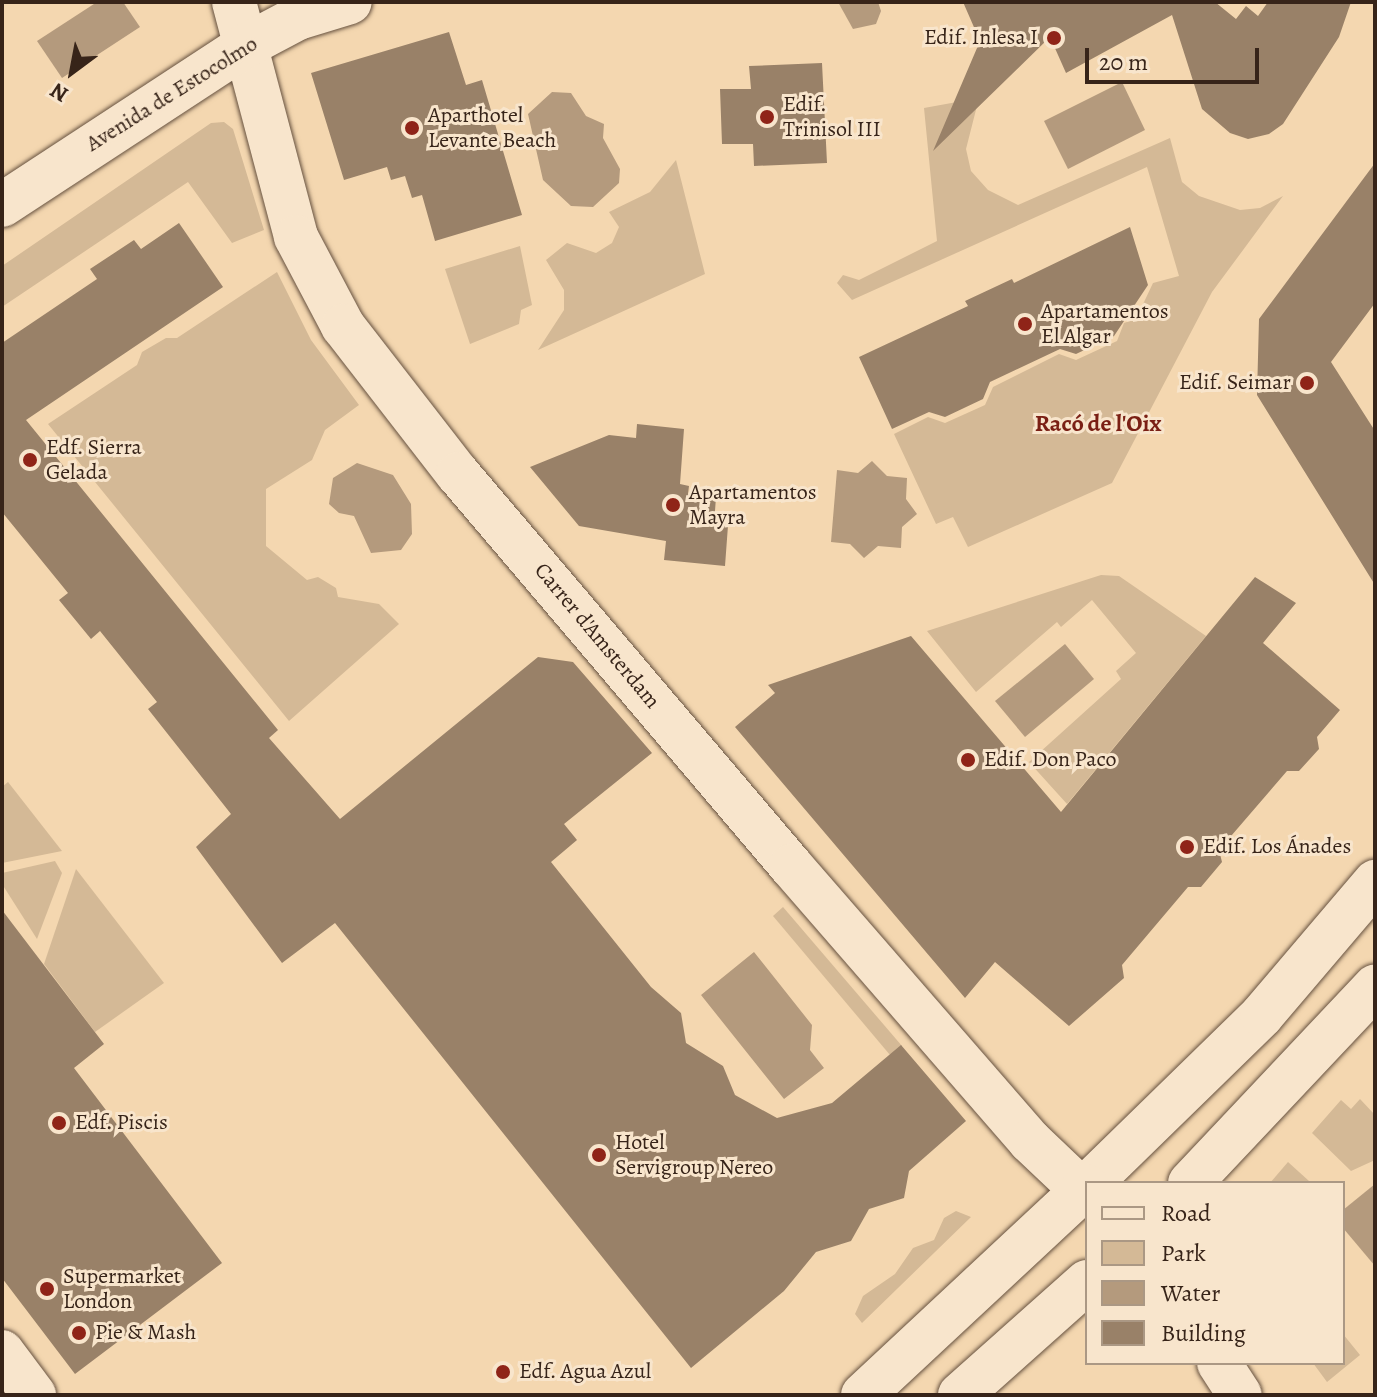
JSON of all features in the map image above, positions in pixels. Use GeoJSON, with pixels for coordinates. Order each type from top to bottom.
{"type":"FeatureCollection","features":[{"type":"Feature","properties":{"kind":"street","name":"Carrer d'Amsterdam"},"geometry":{"type":"LineString","coordinates":[[234,2],[243,47],[296,237],[343,326],[458,474],[781,854],[1030,1141],[1085,1187]]}},
{"type":"Feature","properties":{"kind":"street","name":"Avenida de Estocolmo"},"geometry":{"type":"LineString","coordinates":[[2,205],[243,47],[298,18],[350,2]]}},
{"type":"Feature","properties":{"kind":"street"},"geometry":{"type":"LineString","coordinates":[[1093,1181],[1262,1015],[1375,882]]}},
{"type":"Feature","properties":{"kind":"street"},"geometry":{"type":"LineString","coordinates":[[1192,1181],[1375,987]]}},
{"type":"Feature","properties":{"kind":"street"},"geometry":{"type":"LineString","coordinates":[[863,1395],[1085,1189]]}},
{"type":"Feature","properties":{"kind":"street"},"geometry":{"type":"LineString","coordinates":[[960,1395],[1085,1284]]}},
{"type":"Feature","properties":{"kind":"street"},"geometry":{"type":"LineString","coordinates":[[2,1352],[34,1395]]}},
{"type":"Feature","properties":{"kind":"street"},"geometry":{"type":"LineString","coordinates":[[1220,1365],[1240,1395]]}},
{"type":"Feature","properties":{"kind":"green space"},"geometry":{"type":"Polygon","coordinates":[[[979,98],[966,149],[971,171],[988,190],[1018,205],[1170,138],[1182,182],[1199,196],[1240,210],[1260,208],[1283,196],[1212,292],[1112,483],[968,547],[953,517],[936,524],[894,434],[928,417],[945,423],[985,405],[993,387],[1059,354],[1076,360],[1117,341],[1124,323],[1136,319],[1153,283],[1179,276],[1147,167],[852,300],[837,283],[843,275],[859,280],[937,241],[924,108],[979,98]]]}},
{"type":"Feature","properties":{"kind":"green space"},"geometry":{"type":"Polygon","coordinates":[[[224,122],[233,129],[264,230],[232,243],[188,182],[2,307],[2,266],[211,123],[224,122]]]}},
{"type":"Feature","properties":{"kind":"green space"},"geometry":{"type":"Polygon","coordinates":[[[676,160],[705,274],[538,350],[564,310],[564,290],[546,260],[567,243],[596,253],[612,243],[619,227],[609,212],[650,192],[676,160]]]}},
{"type":"Feature","properties":{"kind":"green space"},"geometry":{"type":"Polygon","coordinates":[[[520,246],[532,305],[521,310],[519,324],[470,344],[445,269],[520,246]]]}},
{"type":"Feature","properties":{"kind":"green space"},"geometry":{"type":"Polygon","coordinates":[[[277,272],[311,340],[359,405],[325,430],[312,460],[266,489],[266,546],[307,580],[318,577],[336,588],[338,597],[379,604],[399,624],[289,721],[48,424],[137,365],[142,352],[166,338],[177,338],[277,272]]]}},
{"type":"Feature","properties":{"kind":"green space"},"geometry":{"type":"Polygon","coordinates":[[[1101,575],[1119,576],[1206,636],[1067,804],[1029,762],[1121,679],[1116,671],[1136,653],[1092,600],[1061,627],[1057,622],[976,692],[927,631],[1101,575]]]}},
{"type":"Feature","properties":{"kind":"green space"},"geometry":{"type":"Polygon","coordinates":[[[8,782],[62,851],[2,863],[2,787],[8,782]]]}},
{"type":"Feature","properties":{"kind":"green space"},"geometry":{"type":"Polygon","coordinates":[[[55,861],[62,873],[37,939],[2,884],[2,873],[55,861]]]}},
{"type":"Feature","properties":{"kind":"green space"},"geometry":{"type":"Polygon","coordinates":[[[76,869],[164,983],[95,1032],[44,964],[76,869]]]}},
{"type":"Feature","properties":{"kind":"green space"},"geometry":{"type":"Polygon","coordinates":[[[783,907],[902,1046],[890,1055],[773,916],[783,907]]]}},
{"type":"Feature","properties":{"kind":"green space"},"geometry":{"type":"Polygon","coordinates":[[[1360,1099],[1375,1115],[1375,1160],[1351,1171],[1312,1133],[1341,1100],[1351,1109],[1360,1099]]]}},
{"type":"Feature","properties":{"kind":"green space"},"geometry":{"type":"Polygon","coordinates":[[[1288,1162],[1309,1181],[1272,1181],[1288,1162]]]}},
{"type":"Feature","properties":{"kind":"green space"},"geometry":{"type":"Polygon","coordinates":[[[956,1211],[971,1217],[862,1323],[855,1314],[863,1296],[895,1274],[913,1248],[934,1240],[944,1218],[956,1211]]]}},
{"type":"Feature","properties":{"kind":"green space"},"geometry":{"type":"Polygon","coordinates":[[[1345,1336],[1360,1355],[1327,1382],[1314,1365],[1345,1365],[1345,1336]]]}},
{"type":"Feature","properties":{"kind":"water"},"geometry":{"type":"Polygon","coordinates":[[[97,2],[123,2],[140,27],[62,78],[37,41],[97,2]]]}},
{"type":"Feature","properties":{"kind":"water"},"geometry":{"type":"Polygon","coordinates":[[[838,2],[878,2],[881,11],[876,24],[853,29],[838,2]]]}},
{"type":"Feature","properties":{"kind":"water"},"geometry":{"type":"Polygon","coordinates":[[[1122,82],[1145,130],[1068,169],[1044,121],[1122,82]]]}},
{"type":"Feature","properties":{"kind":"water"},"geometry":{"type":"Polygon","coordinates":[[[552,92],[571,93],[586,116],[604,124],[603,138],[620,169],[619,183],[593,207],[571,206],[543,180],[528,114],[552,92]]]}},
{"type":"Feature","properties":{"kind":"water"},"geometry":{"type":"Polygon","coordinates":[[[872,461],[887,476],[907,478],[906,499],[917,514],[902,527],[901,548],[878,546],[864,558],[850,544],[831,542],[837,470],[858,473],[872,461]]]}},
{"type":"Feature","properties":{"kind":"water"},"geometry":{"type":"Polygon","coordinates":[[[357,463],[393,475],[411,504],[412,534],[401,550],[371,553],[354,516],[339,513],[329,504],[333,478],[357,463]]]}},
{"type":"Feature","properties":{"kind":"water"},"geometry":{"type":"Polygon","coordinates":[[[1065,644],[1094,679],[1025,737],[995,701],[1065,644]]]}},
{"type":"Feature","properties":{"kind":"water"},"geometry":{"type":"Polygon","coordinates":[[[754,952],[812,1025],[810,1050],[824,1068],[784,1099],[701,995],[754,952]]]}},
{"type":"Feature","properties":{"kind":"water"},"geometry":{"type":"Polygon","coordinates":[[[1375,1184],[1375,1266],[1345,1230],[1345,1208],[1375,1184]]]}},
{"type":"Feature","properties":{"kind":"building"},"geometry":{"type":"Polygon","coordinates":[[[963,2],[1215,2],[1236,19],[1246,6],[1258,16],[1268,2],[1351,2],[1339,37],[1283,124],[1269,134],[1248,139],[1230,133],[1202,109],[1172,15],[1066,73],[1050,37],[933,151],[980,41],[963,2]]]}},
{"type":"Feature","properties":{"kind":"building","name":"Aparthotel Levante Beach"},"geometry":{"type":"Polygon","coordinates":[[[449,32],[466,85],[482,80],[522,215],[435,241],[422,195],[412,198],[405,176],[391,180],[387,167],[344,180],[311,73],[449,32]]]}},
{"type":"Feature","properties":{"kind":"building","name":"Edif. Trinisol III"},"geometry":{"type":"Polygon","coordinates":[[[822,63],[827,163],[754,166],[753,144],[722,144],[720,89],[751,89],[749,66],[822,63]]]}},
{"type":"Feature","properties":{"kind":"building","name":"Edif. Seimar"},"geometry":{"type":"Polygon","coordinates":[[[1375,163],[1375,303],[1331,362],[1375,431],[1375,585],[1257,395],[1259,319],[1375,163]]]}},
{"type":"Feature","properties":{"kind":"building"},"geometry":{"type":"Polygon","coordinates":[[[179,223],[223,287],[26,420],[278,730],[269,738],[340,819],[538,657],[573,662],[652,753],[564,824],[577,840],[551,862],[651,987],[681,1013],[686,1043],[723,1066],[735,1095],[777,1118],[832,1103],[901,1045],[966,1121],[909,1171],[904,1198],[869,1209],[851,1241],[816,1252],[784,1291],[691,1368],[335,923],[282,963],[196,847],[231,814],[148,709],[157,702],[100,631],[91,639],[59,600],[68,593],[2,512],[2,343],[97,279],[90,269],[134,240],[141,249],[179,223]]]}},
{"type":"Feature","properties":{"kind":"building","name":"Apartamentos El Algar"},"geometry":{"type":"Polygon","coordinates":[[[1130,227],[1148,285],[1114,336],[1076,354],[1060,349],[990,382],[983,399],[945,417],[929,412],[892,429],[859,357],[968,306],[965,301],[1012,279],[1014,283],[1130,227]]]}},
{"type":"Feature","properties":{"kind":"building","name":"Apartamentos Mayra"},"geometry":{"type":"Polygon","coordinates":[[[637,424],[684,429],[680,484],[689,486],[688,494],[716,497],[715,511],[729,512],[725,566],[664,560],[666,541],[579,526],[530,467],[609,435],[636,438],[637,424]]]}},
{"type":"Feature","properties":{"kind":"building"},"geometry":{"type":"Polygon","coordinates":[[[1255,577],[1296,603],[1263,643],[1340,710],[1317,737],[1319,749],[1299,771],[1287,771],[1219,850],[1222,862],[1201,887],[1188,887],[1122,965],[1124,978],[1069,1026],[995,962],[965,998],[735,727],[775,693],[768,685],[911,636],[1061,812],[1255,577]]]}},
{"type":"Feature","properties":{"kind":"building","name":"Edf. Piscis"},"geometry":{"type":"Polygon","coordinates":[[[2,910],[104,1044],[74,1068],[222,1263],[75,1374],[2,1278],[2,910]]]}},
{"type":"Feature","properties":{"kind":"place","name":"Edif. Inlesa I"},"geometry":{"type":"Point","coordinates":[1054,38]}},
{"type":"Feature","properties":{"kind":"place","name":"Edif. Trinisol III"},"geometry":{"type":"Point","coordinates":[767,117]}},
{"type":"Feature","properties":{"kind":"place","name":"Aparthotel Levante Beach"},"geometry":{"type":"Point","coordinates":[412,128]}},
{"type":"Feature","properties":{"kind":"place","name":"Apartamentos El Algar"},"geometry":{"type":"Point","coordinates":[1025,324]}},
{"type":"Feature","properties":{"kind":"place","name":"Edif. Seimar"},"geometry":{"type":"Point","coordinates":[1307,383]}},
{"type":"Feature","properties":{"kind":"place","name":"Edf. Sierra Gelada"},"geometry":{"type":"Point","coordinates":[30,460]}},
{"type":"Feature","properties":{"kind":"place","name":"Apartamentos Mayra"},"geometry":{"type":"Point","coordinates":[673,505]}},
{"type":"Feature","properties":{"kind":"place","name":"Edif. Don Paco"},"geometry":{"type":"Point","coordinates":[968,760]}},
{"type":"Feature","properties":{"kind":"place","name":"Edif. Los Ánades"},"geometry":{"type":"Point","coordinates":[1187,847]}},
{"type":"Feature","properties":{"kind":"place","name":"Edf. Piscis"},"geometry":{"type":"Point","coordinates":[59,1123]}},
{"type":"Feature","properties":{"kind":"place","name":"Hotel Servigroup Nereo"},"geometry":{"type":"Point","coordinates":[599,1155]}},
{"type":"Feature","properties":{"kind":"place","name":"Supermarket London"},"geometry":{"type":"Point","coordinates":[47,1289]}},
{"type":"Feature","properties":{"kind":"place","name":"Pie & Mash"},"geometry":{"type":"Point","coordinates":[79,1333]}},
{"type":"Feature","properties":{"kind":"place","name":"Edf. Agua Azul"},"geometry":{"type":"Point","coordinates":[503,1372]}},
{"type":"Feature","properties":{"kind":"district","name":"Racó de l'Oix"},"geometry":{"type":"Point","coordinates":[1098,424]}}]}
